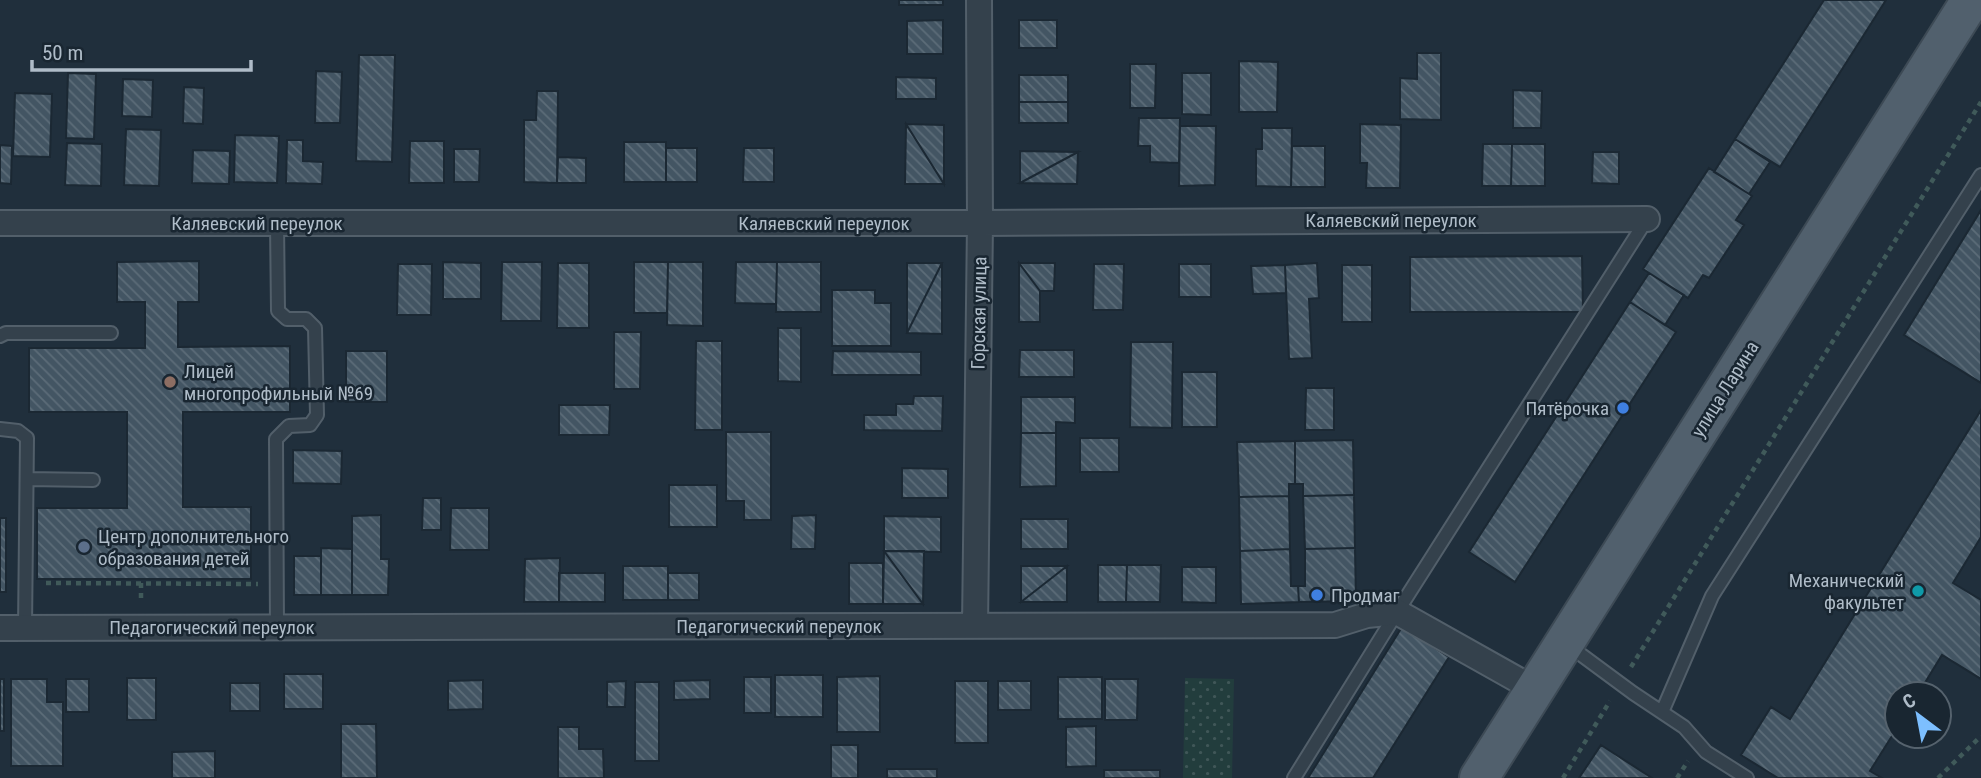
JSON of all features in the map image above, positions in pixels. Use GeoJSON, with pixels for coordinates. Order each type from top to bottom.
{"type":"FeatureCollection","features":[{"type":"Feature","properties":{"kind":"main road","name":"улица Ларина"},"geometry":{"type":"LineString","coordinates":[[1479,778],[1971,0]]}},
{"type":"Feature","properties":{"kind":"street","name":"Горская улица"},"geometry":{"type":"LineString","coordinates":[[975,626],[980,223],[979,0]]}},
{"type":"Feature","properties":{"kind":"street","name":"Каляевский переулок"},"geometry":{"type":"LineString","coordinates":[[0,223],[980,223],[1647,219]]}},
{"type":"Feature","properties":{"kind":"street","name":"Педагогический переулок"},"geometry":{"type":"LineString","coordinates":[[0,628],[1335,625],[1367,615],[1397,612]]}},
{"type":"Feature","properties":{"kind":"street"},"geometry":{"type":"LineString","coordinates":[[1397,612],[1536,690]]}},
{"type":"Feature","properties":{"kind":"lane"},"geometry":{"type":"LineString","coordinates":[[1662,712],[1712,596],[1981,176]]}},
{"type":"Feature","properties":{"kind":"lane"},"geometry":{"type":"LineString","coordinates":[[1294,778],[1647,219]]}},
{"type":"Feature","properties":{"kind":"lane"},"geometry":{"type":"LineString","coordinates":[[277,223],[278,311],[287,319],[306,319],[315,328],[317,415],[310,425],[289,426],[276,439],[277,627]]}},
{"type":"Feature","properties":{"kind":"lane"},"geometry":{"type":"LineString","coordinates":[[0,336],[6,333],[111,333]]}},
{"type":"Feature","properties":{"kind":"lane"},"geometry":{"type":"LineString","coordinates":[[0,429],[18,431],[27,438],[25,628]]}},
{"type":"Feature","properties":{"kind":"lane"},"geometry":{"type":"LineString","coordinates":[[27,480],[93,480]]}},
{"type":"Feature","properties":{"kind":"lane"},"geometry":{"type":"LineString","coordinates":[[1566,643],[1684,727],[1706,752],[1747,778]]}},
{"type":"Feature","properties":{"kind":"path"},"geometry":{"type":"LineString","coordinates":[[1563,778],[1981,102]]}},
{"type":"Feature","properties":{"kind":"path"},"geometry":{"type":"LineString","coordinates":[[26,583],[276,584]]}},
{"type":"Feature","properties":{"kind":"path"},"geometry":{"type":"LineString","coordinates":[[141,583],[141,598]]}},
{"type":"Feature","properties":{"kind":"path"},"geometry":{"type":"LineString","coordinates":[[1938,778],[1981,736]]}},
{"type":"Feature","properties":{"kind":"green space"},"geometry":{"type":"Polygon","coordinates":[[[1185,678],[1234,679],[1232,778],[1183,778],[1185,678]]]}},
{"type":"Feature","properties":{"kind":"building"},"geometry":{"type":"Polygon","coordinates":[[[899,0],[943,0],[943,5],[899,5],[899,0]]]}},
{"type":"Feature","properties":{"kind":"building"},"geometry":{"type":"Polygon","coordinates":[[[1824,0],[1886,0],[1780,167],[1735,139],[1824,0]]]}},
{"type":"Feature","properties":{"kind":"building"},"geometry":{"type":"Polygon","coordinates":[[[943,20],[943,54],[907,54],[907,21],[943,20]]]}},
{"type":"Feature","properties":{"kind":"building"},"geometry":{"type":"Polygon","coordinates":[[[1019,20],[1057,20],[1057,48],[1019,48],[1019,20]]]}},
{"type":"Feature","properties":{"kind":"building"},"geometry":{"type":"Polygon","coordinates":[[[1417,53],[1441,53],[1441,120],[1400,119],[1400,78],[1417,79],[1417,53]]]}},
{"type":"Feature","properties":{"kind":"building"},"geometry":{"type":"Polygon","coordinates":[[[359,55],[395,55],[392,162],[356,161],[359,55]]]}},
{"type":"Feature","properties":{"kind":"building"},"geometry":{"type":"Polygon","coordinates":[[[1239,61],[1278,62],[1277,112],[1239,112],[1239,61]]]}},
{"type":"Feature","properties":{"kind":"building"},"geometry":{"type":"Polygon","coordinates":[[[1130,64],[1156,64],[1155,108],[1130,108],[1130,64]]]}},
{"type":"Feature","properties":{"kind":"building"},"geometry":{"type":"Polygon","coordinates":[[[316,71],[342,72],[340,123],[315,123],[316,71]]]}},
{"type":"Feature","properties":{"kind":"building"},"geometry":{"type":"Polygon","coordinates":[[[68,73],[96,74],[94,139],[66,138],[68,73]]]}},
{"type":"Feature","properties":{"kind":"building"},"geometry":{"type":"Polygon","coordinates":[[[1182,73],[1211,73],[1211,115],[1182,114],[1182,73]]]}},
{"type":"Feature","properties":{"kind":"building"},"geometry":{"type":"Polygon","coordinates":[[[1019,75],[1068,75],[1068,102],[1019,102],[1019,75]]]}},
{"type":"Feature","properties":{"kind":"building"},"geometry":{"type":"Polygon","coordinates":[[[896,77],[936,78],[936,99],[896,99],[896,77]]]}},
{"type":"Feature","properties":{"kind":"building"},"geometry":{"type":"Polygon","coordinates":[[[123,79],[153,80],[152,117],[122,116],[123,79]]]}},
{"type":"Feature","properties":{"kind":"building"},"geometry":{"type":"Polygon","coordinates":[[[184,87],[204,88],[203,124],[183,123],[184,87]]]}},
{"type":"Feature","properties":{"kind":"building"},"geometry":{"type":"Polygon","coordinates":[[[1513,90],[1542,91],[1541,128],[1513,128],[1513,90]]]}},
{"type":"Feature","properties":{"kind":"building"},"geometry":{"type":"Polygon","coordinates":[[[537,91],[558,91],[557,183],[524,182],[524,120],[536,120],[537,91]]]}},
{"type":"Feature","properties":{"kind":"building"},"geometry":{"type":"Polygon","coordinates":[[[15,93],[52,94],[50,157],[13,156],[15,93]]]}},
{"type":"Feature","properties":{"kind":"building"},"geometry":{"type":"Polygon","coordinates":[[[1019,102],[1068,102],[1068,123],[1019,123],[1019,102]]]}},
{"type":"Feature","properties":{"kind":"building"},"geometry":{"type":"Polygon","coordinates":[[[1139,118],[1180,118],[1179,163],[1150,162],[1150,146],[1138,146],[1139,118]]]}},
{"type":"Feature","properties":{"kind":"building"},"geometry":{"type":"Polygon","coordinates":[[[906,124],[944,184],[905,184],[906,124]]]}},
{"type":"Feature","properties":{"kind":"building"},"geometry":{"type":"Polygon","coordinates":[[[906,124],[944,125],[944,184],[906,124]]]}},
{"type":"Feature","properties":{"kind":"building"},"geometry":{"type":"Polygon","coordinates":[[[1360,124],[1401,125],[1400,188],[1366,188],[1367,163],[1360,163],[1360,124]]]}},
{"type":"Feature","properties":{"kind":"building"},"geometry":{"type":"Polygon","coordinates":[[[1180,126],[1216,126],[1215,185],[1179,186],[1180,126]]]}},
{"type":"Feature","properties":{"kind":"building"},"geometry":{"type":"Polygon","coordinates":[[[1262,128],[1292,128],[1291,187],[1256,186],[1256,149],[1262,149],[1262,128]]]}},
{"type":"Feature","properties":{"kind":"building"},"geometry":{"type":"Polygon","coordinates":[[[126,129],[161,130],[159,186],[124,185],[126,129]]]}},
{"type":"Feature","properties":{"kind":"building"},"geometry":{"type":"Polygon","coordinates":[[[235,135],[279,136],[277,183],[234,182],[235,135]]]}},
{"type":"Feature","properties":{"kind":"building"},"geometry":{"type":"Polygon","coordinates":[[[1735,139],[1770,162],[1749,194],[1714,172],[1735,139]]]}},
{"type":"Feature","properties":{"kind":"building"},"geometry":{"type":"Polygon","coordinates":[[[287,140],[303,140],[303,161],[323,162],[322,184],[286,183],[287,140]]]}},
{"type":"Feature","properties":{"kind":"building"},"geometry":{"type":"Polygon","coordinates":[[[410,141],[444,141],[444,183],[409,183],[410,141]]]}},
{"type":"Feature","properties":{"kind":"building"},"geometry":{"type":"Polygon","coordinates":[[[624,142],[666,142],[666,182],[624,182],[624,142]]]}},
{"type":"Feature","properties":{"kind":"building"},"geometry":{"type":"Polygon","coordinates":[[[67,143],[102,144],[101,186],[65,185],[67,143]]]}},
{"type":"Feature","properties":{"kind":"building"},"geometry":{"type":"Polygon","coordinates":[[[1483,144],[1512,144],[1511,186],[1482,186],[1483,144]]]}},
{"type":"Feature","properties":{"kind":"building"},"geometry":{"type":"Polygon","coordinates":[[[1512,144],[1545,144],[1545,186],[1511,186],[1512,144]]]}},
{"type":"Feature","properties":{"kind":"building"},"geometry":{"type":"Polygon","coordinates":[[[0,145],[12,146],[11,184],[0,183],[0,145]]]}},
{"type":"Feature","properties":{"kind":"building"},"geometry":{"type":"Polygon","coordinates":[[[1292,146],[1325,146],[1325,187],[1291,187],[1292,146]]]}},
{"type":"Feature","properties":{"kind":"building"},"geometry":{"type":"Polygon","coordinates":[[[666,148],[697,148],[697,182],[666,182],[666,148]]]}},
{"type":"Feature","properties":{"kind":"building"},"geometry":{"type":"Polygon","coordinates":[[[744,148],[774,148],[774,182],[743,182],[744,148]]]}},
{"type":"Feature","properties":{"kind":"building"},"geometry":{"type":"Polygon","coordinates":[[[454,149],[480,149],[479,182],[454,182],[454,149]]]}},
{"type":"Feature","properties":{"kind":"building"},"geometry":{"type":"Polygon","coordinates":[[[193,150],[230,151],[229,184],[192,183],[193,150]]]}},
{"type":"Feature","properties":{"kind":"building"},"geometry":{"type":"Polygon","coordinates":[[[1020,151],[1078,152],[1020,183],[1020,151]]]}},
{"type":"Feature","properties":{"kind":"building"},"geometry":{"type":"Polygon","coordinates":[[[1078,152],[1077,184],[1020,183],[1078,152]]]}},
{"type":"Feature","properties":{"kind":"building"},"geometry":{"type":"Polygon","coordinates":[[[1593,152],[1619,152],[1619,184],[1592,183],[1593,152]]]}},
{"type":"Feature","properties":{"kind":"building"},"geometry":{"type":"Polygon","coordinates":[[[558,157],[586,158],[586,183],[557,183],[558,157]]]}},
{"type":"Feature","properties":{"kind":"building"},"geometry":{"type":"Polygon","coordinates":[[[1709,168],[1752,196],[1736,220],[1744,225],[1709,278],[1703,275],[1688,298],[1643,269],[1709,168]]]}},
{"type":"Feature","properties":{"kind":"building"},"geometry":{"type":"Polygon","coordinates":[[[1981,210],[1981,383],[1904,335],[1981,210]]]}},
{"type":"Feature","properties":{"kind":"building"},"geometry":{"type":"Polygon","coordinates":[[[1582,256],[1583,312],[1410,312],[1410,257],[1582,256]]]}},
{"type":"Feature","properties":{"kind":"building"},"geometry":{"type":"Polygon","coordinates":[[[199,261],[199,302],[178,302],[178,347],[290,346],[290,412],[183,412],[183,507],[251,507],[251,579],[37,579],[37,508],[127,508],[127,412],[29,412],[29,348],[145,348],[145,302],[117,302],[117,262],[199,261]]]}},
{"type":"Feature","properties":{"kind":"building"},"geometry":{"type":"Polygon","coordinates":[[[443,262],[481,263],[481,299],[443,299],[443,262]]]}},
{"type":"Feature","properties":{"kind":"building"},"geometry":{"type":"Polygon","coordinates":[[[502,262],[542,262],[541,321],[501,321],[502,262]]]}},
{"type":"Feature","properties":{"kind":"building"},"geometry":{"type":"Polygon","coordinates":[[[634,262],[668,262],[667,313],[634,313],[634,262]]]}},
{"type":"Feature","properties":{"kind":"building"},"geometry":{"type":"Polygon","coordinates":[[[668,262],[703,262],[703,326],[667,325],[668,262]]]}},
{"type":"Feature","properties":{"kind":"building"},"geometry":{"type":"Polygon","coordinates":[[[736,262],[777,262],[776,304],[735,303],[736,262]]]}},
{"type":"Feature","properties":{"kind":"building"},"geometry":{"type":"Polygon","coordinates":[[[777,262],[821,262],[821,312],[776,312],[777,262]]]}},
{"type":"Feature","properties":{"kind":"building"},"geometry":{"type":"Polygon","coordinates":[[[558,263],[589,263],[589,328],[557,328],[558,263]]]}},
{"type":"Feature","properties":{"kind":"building"},"geometry":{"type":"Polygon","coordinates":[[[907,263],[942,263],[907,333],[907,263]]]}},
{"type":"Feature","properties":{"kind":"building"},"geometry":{"type":"Polygon","coordinates":[[[942,263],[942,334],[907,333],[942,263]]]}},
{"type":"Feature","properties":{"kind":"building"},"geometry":{"type":"Polygon","coordinates":[[[1019,263],[1055,263],[1054,291],[1040,291],[1019,263]]]}},
{"type":"Feature","properties":{"kind":"building"},"geometry":{"type":"Polygon","coordinates":[[[1019,263],[1040,291],[1040,322],[1019,322],[1019,263]]]}},
{"type":"Feature","properties":{"kind":"building"},"geometry":{"type":"Polygon","coordinates":[[[1317,263],[1319,298],[1309,299],[1312,358],[1289,359],[1285,265],[1317,263]]]}},
{"type":"Feature","properties":{"kind":"building"},"geometry":{"type":"Polygon","coordinates":[[[398,264],[432,264],[431,315],[397,315],[398,264]]]}},
{"type":"Feature","properties":{"kind":"building"},"geometry":{"type":"Polygon","coordinates":[[[1094,264],[1124,264],[1123,310],[1093,310],[1094,264]]]}},
{"type":"Feature","properties":{"kind":"building"},"geometry":{"type":"Polygon","coordinates":[[[1179,264],[1211,264],[1211,297],[1179,297],[1179,264]]]}},
{"type":"Feature","properties":{"kind":"building"},"geometry":{"type":"Polygon","coordinates":[[[1285,265],[1286,293],[1253,294],[1251,266],[1285,265]]]}},
{"type":"Feature","properties":{"kind":"building"},"geometry":{"type":"Polygon","coordinates":[[[1342,265],[1372,265],[1372,322],[1342,322],[1342,265]]]}},
{"type":"Feature","properties":{"kind":"building"},"geometry":{"type":"Polygon","coordinates":[[[1649,273],[1684,295],[1665,325],[1630,302],[1649,273]]]}},
{"type":"Feature","properties":{"kind":"building"},"geometry":{"type":"Polygon","coordinates":[[[832,290],[875,290],[875,303],[891,303],[891,346],[832,346],[832,290]]]}},
{"type":"Feature","properties":{"kind":"building"},"geometry":{"type":"Polygon","coordinates":[[[1630,302],[1676,332],[1515,582],[1469,552],[1630,302]]]}},
{"type":"Feature","properties":{"kind":"building"},"geometry":{"type":"Polygon","coordinates":[[[778,328],[801,328],[801,382],[778,381],[778,328]]]}},
{"type":"Feature","properties":{"kind":"building"},"geometry":{"type":"Polygon","coordinates":[[[614,332],[641,332],[640,389],[614,389],[614,332]]]}},
{"type":"Feature","properties":{"kind":"building"},"geometry":{"type":"Polygon","coordinates":[[[696,341],[722,341],[722,430],[695,430],[696,341]]]}},
{"type":"Feature","properties":{"kind":"building"},"geometry":{"type":"Polygon","coordinates":[[[1131,342],[1173,342],[1172,428],[1130,427],[1131,342]]]}},
{"type":"Feature","properties":{"kind":"building"},"geometry":{"type":"Polygon","coordinates":[[[1020,350],[1074,350],[1074,377],[1019,377],[1020,350]]]}},
{"type":"Feature","properties":{"kind":"building"},"geometry":{"type":"Polygon","coordinates":[[[346,351],[387,351],[387,402],[346,402],[346,351]]]}},
{"type":"Feature","properties":{"kind":"building"},"geometry":{"type":"Polygon","coordinates":[[[833,351],[921,352],[921,375],[832,375],[833,351]]]}},
{"type":"Feature","properties":{"kind":"building"},"geometry":{"type":"Polygon","coordinates":[[[1182,372],[1217,372],[1217,427],[1182,427],[1182,372]]]}},
{"type":"Feature","properties":{"kind":"building"},"geometry":{"type":"Polygon","coordinates":[[[1306,388],[1334,388],[1334,430],[1305,430],[1306,388]]]}},
{"type":"Feature","properties":{"kind":"building"},"geometry":{"type":"Polygon","coordinates":[[[914,396],[943,396],[942,431],[864,430],[864,415],[896,415],[896,404],[913,404],[914,396]]]}},
{"type":"Feature","properties":{"kind":"building"},"geometry":{"type":"Polygon","coordinates":[[[1021,397],[1075,397],[1075,423],[1056,422],[1056,433],[1021,433],[1021,397]]]}},
{"type":"Feature","properties":{"kind":"building"},"geometry":{"type":"Polygon","coordinates":[[[559,405],[610,405],[609,435],[559,435],[559,405]]]}},
{"type":"Feature","properties":{"kind":"building","name":"Механический факультет"},"geometry":{"type":"Polygon","coordinates":[[[1981,410],[1981,537],[1953,583],[1981,600],[1981,679],[1942,655],[1927,680],[1883,680],[1883,750],[1870,771],[1882,778],[1778,778],[1741,755],[1771,707],[1790,719],[1981,410]]]}},
{"type":"Feature","properties":{"kind":"building"},"geometry":{"type":"Polygon","coordinates":[[[726,432],[771,432],[771,520],[744,520],[744,501],[726,501],[726,432]]]}},
{"type":"Feature","properties":{"kind":"building"},"geometry":{"type":"Polygon","coordinates":[[[1021,433],[1056,433],[1056,486],[1020,487],[1021,433]]]}},
{"type":"Feature","properties":{"kind":"building"},"geometry":{"type":"Polygon","coordinates":[[[1080,438],[1119,438],[1119,472],[1080,472],[1080,438]]]}},
{"type":"Feature","properties":{"kind":"building"},"geometry":{"type":"Polygon","coordinates":[[[1353,440],[1354,495],[1303,496],[1303,484],[1295,484],[1295,441],[1353,440]]]}},
{"type":"Feature","properties":{"kind":"building"},"geometry":{"type":"Polygon","coordinates":[[[1295,441],[1295,484],[1289,484],[1289,496],[1239,497],[1237,442],[1295,441]]]}},
{"type":"Feature","properties":{"kind":"building"},"geometry":{"type":"Polygon","coordinates":[[[293,450],[342,451],[341,484],[293,483],[293,450]]]}},
{"type":"Feature","properties":{"kind":"building"},"geometry":{"type":"Polygon","coordinates":[[[902,468],[948,469],[948,498],[902,498],[902,468]]]}},
{"type":"Feature","properties":{"kind":"building"},"geometry":{"type":"Polygon","coordinates":[[[669,485],[717,485],[717,527],[669,527],[669,485]]]}},
{"type":"Feature","properties":{"kind":"building"},"geometry":{"type":"Polygon","coordinates":[[[1354,495],[1355,548],[1305,549],[1303,496],[1354,495]]]}},
{"type":"Feature","properties":{"kind":"building"},"geometry":{"type":"Polygon","coordinates":[[[1289,496],[1290,549],[1240,551],[1239,497],[1289,496]]]}},
{"type":"Feature","properties":{"kind":"building"},"geometry":{"type":"Polygon","coordinates":[[[423,498],[441,498],[441,530],[422,530],[423,498]]]}},
{"type":"Feature","properties":{"kind":"building"},"geometry":{"type":"Polygon","coordinates":[[[451,508],[489,508],[489,550],[450,550],[451,508]]]}},
{"type":"Feature","properties":{"kind":"building"},"geometry":{"type":"Polygon","coordinates":[[[381,515],[381,559],[389,559],[388,595],[352,595],[352,516],[381,515]]]}},
{"type":"Feature","properties":{"kind":"building"},"geometry":{"type":"Polygon","coordinates":[[[816,515],[815,549],[791,549],[792,516],[816,515]]]}},
{"type":"Feature","properties":{"kind":"building"},"geometry":{"type":"Polygon","coordinates":[[[884,516],[941,517],[941,552],[884,551],[884,516]]]}},
{"type":"Feature","properties":{"kind":"building"},"geometry":{"type":"Polygon","coordinates":[[[0,518],[6,518],[6,592],[0,592],[0,518]]]}},
{"type":"Feature","properties":{"kind":"building"},"geometry":{"type":"Polygon","coordinates":[[[1021,519],[1068,519],[1068,549],[1021,549],[1021,519]]]}},
{"type":"Feature","properties":{"kind":"building"},"geometry":{"type":"Polygon","coordinates":[[[321,548],[352,549],[352,595],[321,595],[321,548]]]}},
{"type":"Feature","properties":{"kind":"building"},"geometry":{"type":"Polygon","coordinates":[[[1355,548],[1356,601],[1299,602],[1298,586],[1305,586],[1305,549],[1355,548]]]}},
{"type":"Feature","properties":{"kind":"building"},"geometry":{"type":"Polygon","coordinates":[[[1290,549],[1291,586],[1298,586],[1299,602],[1241,604],[1240,551],[1290,549]]]}},
{"type":"Feature","properties":{"kind":"building"},"geometry":{"type":"Polygon","coordinates":[[[884,551],[924,551],[923,604],[884,551]]]}},
{"type":"Feature","properties":{"kind":"building"},"geometry":{"type":"Polygon","coordinates":[[[884,551],[923,604],[883,604],[884,551]]]}},
{"type":"Feature","properties":{"kind":"building"},"geometry":{"type":"Polygon","coordinates":[[[294,556],[321,556],[321,595],[294,595],[294,556]]]}},
{"type":"Feature","properties":{"kind":"building"},"geometry":{"type":"Polygon","coordinates":[[[560,558],[559,602],[524,602],[525,559],[560,558]]]}},
{"type":"Feature","properties":{"kind":"building"},"geometry":{"type":"Polygon","coordinates":[[[849,563],[883,563],[883,604],[849,604],[849,563]]]}},
{"type":"Feature","properties":{"kind":"building"},"geometry":{"type":"Polygon","coordinates":[[[1098,565],[1127,565],[1126,602],[1098,602],[1098,565]]]}},
{"type":"Feature","properties":{"kind":"building"},"geometry":{"type":"Polygon","coordinates":[[[1127,565],[1161,565],[1160,602],[1126,602],[1127,565]]]}},
{"type":"Feature","properties":{"kind":"building"},"geometry":{"type":"Polygon","coordinates":[[[623,566],[668,566],[668,600],[623,600],[623,566]]]}},
{"type":"Feature","properties":{"kind":"building"},"geometry":{"type":"Polygon","coordinates":[[[1021,566],[1067,566],[1021,602],[1021,566]]]}},
{"type":"Feature","properties":{"kind":"building"},"geometry":{"type":"Polygon","coordinates":[[[1067,566],[1067,602],[1021,602],[1067,566]]]}},
{"type":"Feature","properties":{"kind":"building"},"geometry":{"type":"Polygon","coordinates":[[[1182,567],[1216,567],[1216,603],[1182,602],[1182,567]]]}},
{"type":"Feature","properties":{"kind":"building"},"geometry":{"type":"Polygon","coordinates":[[[559,573],[605,573],[605,602],[559,602],[559,573]]]}},
{"type":"Feature","properties":{"kind":"building"},"geometry":{"type":"Polygon","coordinates":[[[668,573],[699,573],[699,600],[668,600],[668,573]]]}},
{"type":"Feature","properties":{"kind":"building"},"geometry":{"type":"Polygon","coordinates":[[[1402,627],[1449,657],[1373,778],[1308,778],[1402,627]]]}},
{"type":"Feature","properties":{"kind":"building"},"geometry":{"type":"Polygon","coordinates":[[[284,674],[323,674],[323,709],[284,709],[284,674]]]}},
{"type":"Feature","properties":{"kind":"building"},"geometry":{"type":"Polygon","coordinates":[[[775,675],[823,675],[823,717],[775,717],[775,675]]]}},
{"type":"Feature","properties":{"kind":"building"},"geometry":{"type":"Polygon","coordinates":[[[880,676],[880,732],[837,732],[837,677],[880,676]]]}},
{"type":"Feature","properties":{"kind":"building"},"geometry":{"type":"Polygon","coordinates":[[[744,677],[771,677],[771,713],[744,713],[744,677]]]}},
{"type":"Feature","properties":{"kind":"building"},"geometry":{"type":"Polygon","coordinates":[[[1058,677],[1102,677],[1102,719],[1058,719],[1058,677]]]}},
{"type":"Feature","properties":{"kind":"building"},"geometry":{"type":"Polygon","coordinates":[[[127,678],[156,678],[156,720],[127,720],[127,678]]]}},
{"type":"Feature","properties":{"kind":"building"},"geometry":{"type":"Polygon","coordinates":[[[0,679],[4,679],[4,731],[0,731],[0,679]]]}},
{"type":"Feature","properties":{"kind":"building"},"geometry":{"type":"Polygon","coordinates":[[[11,679],[47,679],[47,702],[63,702],[63,766],[11,766],[11,679]]]}},
{"type":"Feature","properties":{"kind":"building"},"geometry":{"type":"Polygon","coordinates":[[[66,679],[89,679],[89,712],[66,712],[66,679]]]}},
{"type":"Feature","properties":{"kind":"building"},"geometry":{"type":"Polygon","coordinates":[[[1105,679],[1138,679],[1137,720],[1105,720],[1105,679]]]}},
{"type":"Feature","properties":{"kind":"building"},"geometry":{"type":"Polygon","coordinates":[[[483,680],[483,709],[448,710],[448,681],[483,680]]]}},
{"type":"Feature","properties":{"kind":"building"},"geometry":{"type":"Polygon","coordinates":[[[710,680],[710,699],[674,700],[674,681],[710,680]]]}},
{"type":"Feature","properties":{"kind":"building"},"geometry":{"type":"Polygon","coordinates":[[[626,681],[625,707],[607,707],[607,682],[626,681]]]}},
{"type":"Feature","properties":{"kind":"building"},"geometry":{"type":"Polygon","coordinates":[[[955,681],[988,681],[988,743],[955,743],[955,681]]]}},
{"type":"Feature","properties":{"kind":"building"},"geometry":{"type":"Polygon","coordinates":[[[998,681],[1031,681],[1031,710],[998,710],[998,681]]]}},
{"type":"Feature","properties":{"kind":"building"},"geometry":{"type":"Polygon","coordinates":[[[635,682],[659,682],[659,761],[635,761],[635,682]]]}},
{"type":"Feature","properties":{"kind":"building"},"geometry":{"type":"Polygon","coordinates":[[[230,683],[260,683],[260,711],[230,711],[230,683]]]}},
{"type":"Feature","properties":{"kind":"building"},"geometry":{"type":"Polygon","coordinates":[[[341,724],[376,724],[377,778],[341,778],[341,724]]]}},
{"type":"Feature","properties":{"kind":"building"},"geometry":{"type":"Polygon","coordinates":[[[1096,726],[1096,766],[1066,767],[1066,727],[1096,726]]]}},
{"type":"Feature","properties":{"kind":"building"},"geometry":{"type":"Polygon","coordinates":[[[558,727],[579,727],[579,749],[603,749],[604,778],[558,778],[558,727]]]}},
{"type":"Feature","properties":{"kind":"building"},"geometry":{"type":"Polygon","coordinates":[[[831,745],[858,745],[858,778],[831,778],[831,745]]]}},
{"type":"Feature","properties":{"kind":"building"},"geometry":{"type":"Polygon","coordinates":[[[1601,745],[1652,778],[1579,778],[1601,745]]]}},
{"type":"Feature","properties":{"kind":"building"},"geometry":{"type":"Polygon","coordinates":[[[215,751],[215,778],[172,778],[172,752],[215,751]]]}},
{"type":"Feature","properties":{"kind":"building"},"geometry":{"type":"Polygon","coordinates":[[[887,769],[937,769],[937,778],[887,778],[887,769]]]}},
{"type":"Feature","properties":{"kind":"building"},"geometry":{"type":"Polygon","coordinates":[[[1104,770],[1160,770],[1160,778],[1104,778],[1104,770]]]}},
{"type":"Feature","properties":{"kind":"place","name":"Лицей многопрофильный №69"},"geometry":{"type":"Point","coordinates":[170,382]}},
{"type":"Feature","properties":{"kind":"place","name":"Пятёрочка"},"geometry":{"type":"Point","coordinates":[1623,408]}},
{"type":"Feature","properties":{"kind":"place","name":"Центр дополнительного образования детей"},"geometry":{"type":"Point","coordinates":[84,547]}},
{"type":"Feature","properties":{"kind":"place","name":"Механический факультет"},"geometry":{"type":"Point","coordinates":[1918,591]}},
{"type":"Feature","properties":{"kind":"place","name":"Продмаг"},"geometry":{"type":"Point","coordinates":[1317,595]}}]}
